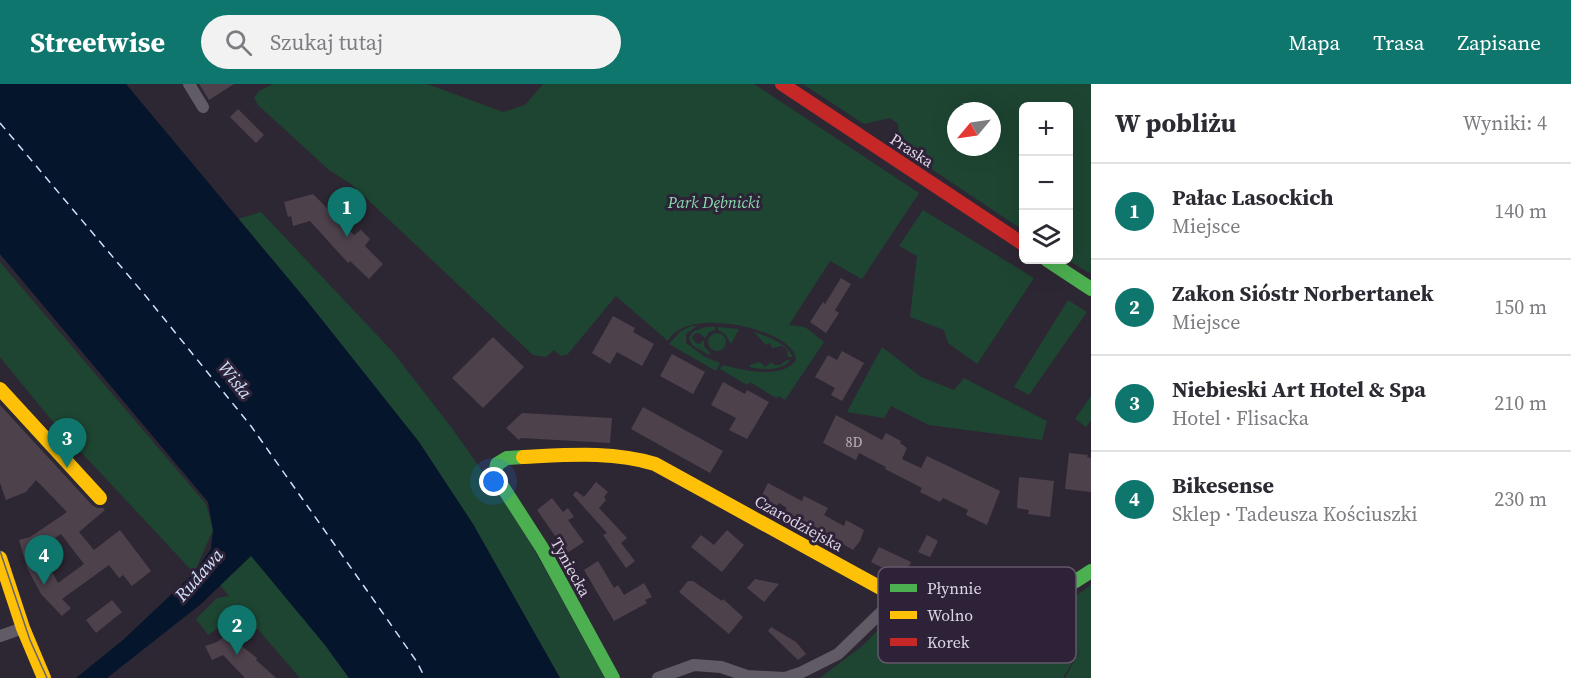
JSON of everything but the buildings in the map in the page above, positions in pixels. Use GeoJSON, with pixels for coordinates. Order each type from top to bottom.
{"type":"FeatureCollection","features":[{"type":"Feature","properties":{"kind":"street"},"geometry":{"type":"LineString","coordinates":[[189,84],[203,107]]}},
{"type":"Feature","properties":{"kind":"street","name":"Praska"},"geometry":{"type":"LineString","coordinates":[[782,84],[1019,241]]}},
{"type":"Feature","properties":{"kind":"street"},"geometry":{"type":"LineString","coordinates":[[1053,264],[1091,289]]}},
{"type":"Feature","properties":{"kind":"street"},"geometry":{"type":"LineString","coordinates":[[0,389],[100,498]]}},
{"type":"Feature","properties":{"kind":"street","name":"Czarodziejska"},"geometry":{"type":"LineString","coordinates":[[495,475],[497,464],[507,458],[620,455],[639,457],[878,587]]}},
{"type":"Feature","properties":{"kind":"street","name":"Tyniecka"},"geometry":{"type":"LineString","coordinates":[[495,475],[542,548],[614,678]]}},
{"type":"Feature","properties":{"kind":"street"},"geometry":{"type":"LineString","coordinates":[[0,558],[23,628],[42,676]]}},
{"type":"Feature","properties":{"kind":"street","name":"Czarodziejska"},"geometry":{"type":"LineString","coordinates":[[1076,581],[1091,571]]}},
{"type":"Feature","properties":{"kind":"street"},"geometry":{"type":"LineString","coordinates":[[658,678],[694,665],[721,667],[747,676],[785,678],[838,654],[878,615]]}},
{"type":"Feature","properties":{"kind":"street"},"geometry":{"type":"LineString","coordinates":[[0,636],[23,628]]}},
{"type":"Feature","properties":{"kind":"green space","name":"Park Dębnicki"},"geometry":{"type":"Polygon","coordinates":[[[273,84],[427,84],[503,112],[525,105],[543,84],[754,84],[919,193],[862,279],[830,261],[789,325],[805,327],[824,342],[785,400],[779,396],[776,398],[750,382],[747,385],[720,369],[723,365],[751,371],[772,372],[790,366],[796,360],[792,349],[779,339],[739,325],[717,323],[696,324],[679,330],[668,341],[616,296],[567,355],[561,356],[554,350],[546,357],[533,355],[351,184],[329,170],[258,105],[254,98],[259,91],[273,84]]]}},
{"type":"Feature","properties":{"kind":"green space"},"geometry":{"type":"Polygon","coordinates":[[[803,84],[1091,84],[1091,270],[1089,273],[1073,263],[1073,102],[1019,102],[1019,227],[900,148],[898,124],[890,118],[864,124],[803,84]]]}},
{"type":"Feature","properties":{"kind":"green space"},"geometry":{"type":"Polygon","coordinates":[[[923,210],[1034,278],[977,364],[948,343],[944,330],[910,317],[917,256],[899,246],[923,210]]]}},
{"type":"Feature","properties":{"kind":"green space"},"geometry":{"type":"Polygon","coordinates":[[[261,212],[392,351],[451,427],[531,544],[605,678],[560,678],[473,524],[419,442],[307,301],[238,219],[261,212]]]}},
{"type":"Feature","properties":{"kind":"green space"},"geometry":{"type":"Polygon","coordinates":[[[0,262],[206,504],[213,530],[194,573],[53,422],[0,357],[0,262]]]}},
{"type":"Feature","properties":{"kind":"green space"},"geometry":{"type":"Polygon","coordinates":[[[1068,300],[1087,312],[1029,395],[1014,387],[1068,300]]]}},
{"type":"Feature","properties":{"kind":"green space"},"geometry":{"type":"Polygon","coordinates":[[[697,326],[686,334],[686,343],[705,357],[720,363],[716,371],[669,344],[681,331],[697,326]]]}},
{"type":"Feature","properties":{"kind":"green space"},"geometry":{"type":"Polygon","coordinates":[[[715,327],[715,330],[709,332],[705,338],[699,333],[694,334],[692,338],[699,344],[704,340],[704,346],[710,353],[709,355],[692,345],[689,337],[694,331],[715,327]]]}},
{"type":"Feature","properties":{"kind":"green space"},"geometry":{"type":"Polygon","coordinates":[[[718,327],[739,329],[731,344],[725,334],[718,330],[718,327]]]}},
{"type":"Feature","properties":{"kind":"green space"},"geometry":{"type":"Polygon","coordinates":[[[754,332],[782,344],[793,357],[788,357],[787,350],[782,346],[772,348],[770,343],[766,345],[754,332]]]}},
{"type":"Feature","properties":{"kind":"green space"},"geometry":{"type":"Polygon","coordinates":[[[717,333],[723,336],[726,342],[723,348],[717,351],[711,348],[708,342],[711,336],[717,333]]]}},
{"type":"Feature","properties":{"kind":"green space"},"geometry":{"type":"Polygon","coordinates":[[[882,347],[921,377],[954,390],[964,378],[1047,421],[1042,440],[929,425],[891,406],[884,418],[847,412],[882,347]]]}},
{"type":"Feature","properties":{"kind":"green space"},"geometry":{"type":"Polygon","coordinates":[[[787,360],[790,361],[777,368],[750,367],[760,362],[765,367],[772,362],[774,365],[780,365],[787,360]]]}},
{"type":"Feature","properties":{"kind":"green space"},"geometry":{"type":"Polygon","coordinates":[[[1091,396],[1091,420],[1086,427],[1075,419],[1091,396]]]}},
{"type":"Feature","properties":{"kind":"green space"},"geometry":{"type":"Polygon","coordinates":[[[251,555],[349,678],[300,678],[242,611],[208,635],[196,619],[217,598],[229,596],[220,585],[251,555]]]}},
{"type":"Feature","properties":{"kind":"green space"},"geometry":{"type":"Polygon","coordinates":[[[1091,585],[1091,678],[1065,678],[1073,663],[1076,663],[1076,658],[1084,643],[1076,656],[1076,596],[1091,585]]]}},
{"type":"Feature","properties":{"kind":"green space"},"geometry":{"type":"Polygon","coordinates":[[[878,631],[878,663],[1072,663],[1063,678],[820,678],[861,647],[878,631]]]}},
{"type":"Feature","properties":{"kind":"water"},"geometry":{"type":"Polygon","coordinates":[[[0,84],[126,84],[307,301],[419,442],[473,524],[560,678],[349,678],[325,645],[251,556],[201,604],[107,678],[76,678],[123,640],[194,573],[211,549],[213,530],[208,502],[0,254],[0,84]]]}},
{"type":"Feature","properties":{"kind":"ferry route"},"geometry":{"type":"LineString","coordinates":[[0,123],[144,294],[251,426],[417,662],[425,678]]}},
{"type":"Feature","properties":{"kind":"tram line"},"geometry":{"type":"LineString","coordinates":[[0,551],[30,640],[47,678]]}},
{"type":"Feature","properties":{"kind":"traffic: fast"},"geometry":{"type":"LineString","coordinates":[[1053,264],[1091,289]]}},
{"type":"Feature","properties":{"kind":"traffic: fast"},"geometry":{"type":"LineString","coordinates":[[523,457],[507,458],[497,464],[495,475],[542,548],[613,678]]}},
{"type":"Feature","properties":{"kind":"traffic: fast"},"geometry":{"type":"LineString","coordinates":[[1076,580],[1091,571]]}},
{"type":"Feature","properties":{"kind":"traffic: slow"},"geometry":{"type":"LineString","coordinates":[[0,389],[100,498]]}},
{"type":"Feature","properties":{"kind":"traffic: slow"},"geometry":{"type":"LineString","coordinates":[[523,457],[606,456],[655,464],[878,587]]}},
{"type":"Feature","properties":{"kind":"traffic: slow"},"geometry":{"type":"LineString","coordinates":[[0,558],[23,628],[44,678]]}},
{"type":"Feature","properties":{"kind":"traffic: jam"},"geometry":{"type":"LineString","coordinates":[[782,84],[1019,241]]}},
{"type":"Feature","properties":{"kind":"place","name":"Pałac Lasockich"},"geometry":{"type":"Point","coordinates":[347,237]}},
{"type":"Feature","properties":{"kind":"place","name":"Niebieski Art Hotel & Spa"},"geometry":{"type":"Point","coordinates":[67,468]}},
{"type":"Feature","properties":{"kind":"place","name":"Bikesense"},"geometry":{"type":"Point","coordinates":[44,585]}},
{"type":"Feature","properties":{"kind":"place","name":"Zakon Sióstr Norbertanek"},"geometry":{"type":"Point","coordinates":[237,655]}},
{"type":"Feature","properties":{"kind":"water label","name":"Wisła"},"geometry":{"type":"Point","coordinates":[235,380]}},
{"type":"Feature","properties":{"kind":"water label","name":"Rudawa"},"geometry":{"type":"Point","coordinates":[199,575]}}]}
